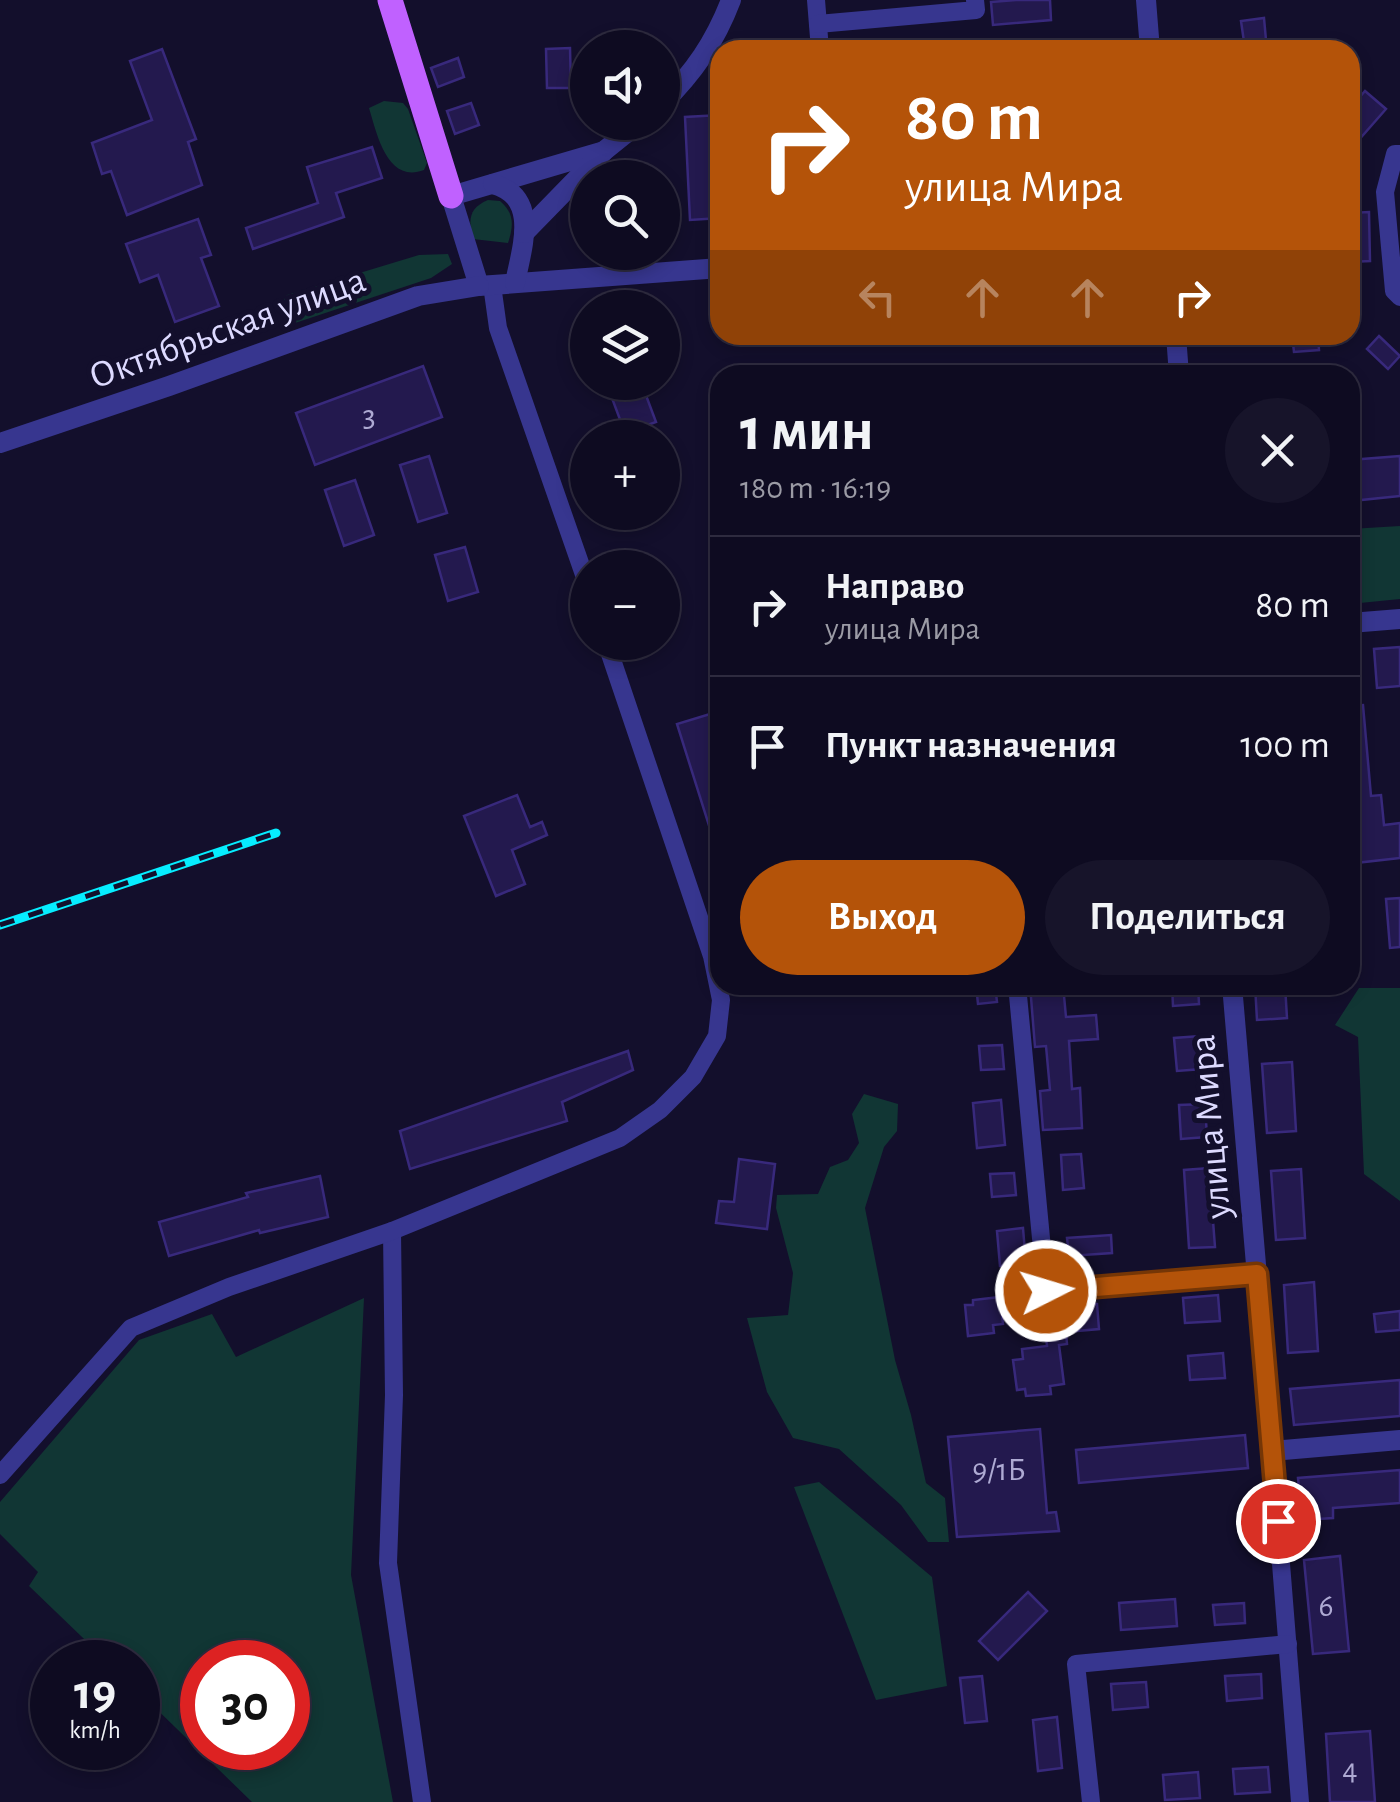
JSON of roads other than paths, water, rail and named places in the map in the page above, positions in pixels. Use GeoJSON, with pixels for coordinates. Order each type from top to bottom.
{"type":"FeatureCollection","features":[{"type":"Feature","properties":{"kind":"main road"},"geometry":{"type":"LineString","coordinates":[[390,0],[452,196]]}},
{"type":"Feature","properties":{"kind":"street"},"geometry":{"type":"LineString","coordinates":[[715,40],[731,0]]}},
{"type":"Feature","properties":{"kind":"street"},"geometry":{"type":"LineString","coordinates":[[816,0],[819,40]]}},
{"type":"Feature","properties":{"kind":"street"},"geometry":{"type":"LineString","coordinates":[[818,24],[976,10],[975,0]]}},
{"type":"Feature","properties":{"kind":"street"},"geometry":{"type":"LineString","coordinates":[[1146,0],[1149,40]]}},
{"type":"Feature","properties":{"kind":"street"},"geometry":{"type":"LineString","coordinates":[[680,85],[710,47]]}},
{"type":"Feature","properties":{"kind":"street"},"geometry":{"type":"LineString","coordinates":[[524,232],[618,140]]}},
{"type":"Feature","properties":{"kind":"street"},"geometry":{"type":"LineString","coordinates":[[575,550],[452,196],[604,151]]}},
{"type":"Feature","properties":{"kind":"street"},"geometry":{"type":"LineString","coordinates":[[1400,154],[1395,154],[1385,192],[1394,291],[1400,298]]}},
{"type":"Feature","properties":{"kind":"street"},"geometry":{"type":"LineString","coordinates":[[493,184],[513,193],[521,204],[524,232],[515,283],[710,269]]}},
{"type":"Feature","properties":{"kind":"street","name":"Октябрьская улица"},"geometry":{"type":"LineString","coordinates":[[0,443],[418,296],[515,283]]}},
{"type":"Feature","properties":{"kind":"street"},"geometry":{"type":"LineString","coordinates":[[1360,622],[1400,619]]}},
{"type":"Feature","properties":{"kind":"street"},"geometry":{"type":"LineString","coordinates":[[612,660],[710,950]]}},
{"type":"Feature","properties":{"kind":"street"},"geometry":{"type":"LineString","coordinates":[[0,1475],[131,1328],[229,1287],[392,1232],[620,1138],[660,1110],[693,1077],[717,1036],[720,995]]}},
{"type":"Feature","properties":{"kind":"street"},"geometry":{"type":"LineString","coordinates":[[1018,995],[1046,1291],[1257,1274]]}},
{"type":"Feature","properties":{"kind":"street","name":"улица Мира"},"geometry":{"type":"LineString","coordinates":[[1233,995],[1300,1802]]}},
{"type":"Feature","properties":{"kind":"street"},"geometry":{"type":"LineString","coordinates":[[392,1232],[394,1395],[388,1563],[422,1802]]}},
{"type":"Feature","properties":{"kind":"street"},"geometry":{"type":"LineString","coordinates":[[1272,1452],[1400,1440]]}},
{"type":"Feature","properties":{"kind":"street"},"geometry":{"type":"LineString","coordinates":[[1092,1802],[1076,1664],[1288,1644]]}},
{"type":"Feature","properties":{"kind":"railway"},"geometry":{"type":"LineString","coordinates":[[0,925],[276,833]]}}]}
